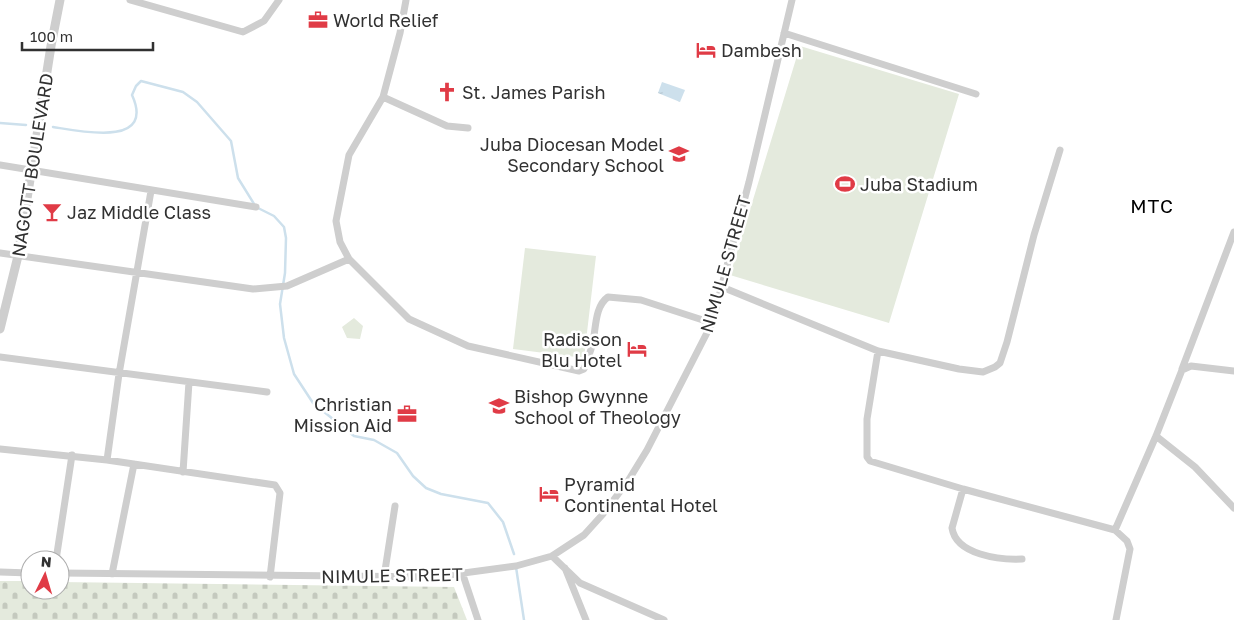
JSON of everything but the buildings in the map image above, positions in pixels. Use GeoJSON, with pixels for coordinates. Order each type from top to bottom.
{"type":"FeatureCollection","features":[{"type":"Feature","properties":{"kind":"street","name":"NAGOTT BOULEVARD"},"geometry":{"type":"LineString","coordinates":[[0,329],[18,256],[60,0]]}},
{"type":"Feature","properties":{"kind":"street"},"geometry":{"type":"LineString","coordinates":[[130,0],[144,2],[243,32],[264,21],[279,0]]}},
{"type":"Feature","properties":{"kind":"street"},"geometry":{"type":"LineString","coordinates":[[406,0],[400,33],[383,97],[349,155],[345,170],[336,221],[340,242],[349,258],[409,319],[444,337],[468,346],[579,371],[584,369],[593,343],[596,318],[604,300],[608,297],[641,300],[712,323]]}},
{"type":"Feature","properties":{"kind":"street","name":"NIMULE STREET"},"geometry":{"type":"LineString","coordinates":[[70,573],[270,577],[463,575],[516,566],[552,556],[584,535],[628,481],[651,443],[712,323],[792,0]]}},
{"type":"Feature","properties":{"kind":"street"},"geometry":{"type":"LineString","coordinates":[[784,33],[976,94]]}},
{"type":"Feature","properties":{"kind":"street"},"geometry":{"type":"LineString","coordinates":[[383,97],[447,126],[468,128]]}},
{"type":"Feature","properties":{"kind":"street"},"geometry":{"type":"LineString","coordinates":[[722,287],[878,351],[984,372],[1000,363],[1034,235],[1060,150]]}},
{"type":"Feature","properties":{"kind":"street"},"geometry":{"type":"LineString","coordinates":[[0,165],[256,207]]}},
{"type":"Feature","properties":{"kind":"street"},"geometry":{"type":"LineString","coordinates":[[107,460],[119,374],[151,191]]}},
{"type":"Feature","properties":{"kind":"street"},"geometry":{"type":"LineString","coordinates":[[1114,530],[1156,436],[1234,232]]}},
{"type":"Feature","properties":{"kind":"street"},"geometry":{"type":"LineString","coordinates":[[0,253],[253,289],[287,286],[349,258]]}},
{"type":"Feature","properties":{"kind":"street"},"geometry":{"type":"LineString","coordinates":[[878,351],[866,419],[866,457],[870,461],[963,489],[1114,530],[1127,541],[1130,549],[1116,620]]}},
{"type":"Feature","properties":{"kind":"street"},"geometry":{"type":"LineString","coordinates":[[0,357],[267,392]]}},
{"type":"Feature","properties":{"kind":"street"},"geometry":{"type":"LineString","coordinates":[[1182,370],[1186,366],[1191,366],[1234,371]]}},
{"type":"Feature","properties":{"kind":"street"},"geometry":{"type":"LineString","coordinates":[[183,472],[189,382]]}},
{"type":"Feature","properties":{"kind":"street"},"geometry":{"type":"LineString","coordinates":[[1156,436],[1195,467],[1234,508]]}},
{"type":"Feature","properties":{"kind":"street"},"geometry":{"type":"LineString","coordinates":[[0,449],[72,455],[278,488],[270,577]]}},
{"type":"Feature","properties":{"kind":"street"},"geometry":{"type":"LineString","coordinates":[[58,550],[72,455]]}},
{"type":"Feature","properties":{"kind":"street"},"geometry":{"type":"LineString","coordinates":[[112,574],[134,464]]}},
{"type":"Feature","properties":{"kind":"street"},"geometry":{"type":"LineString","coordinates":[[963,489],[952,528],[958,541],[988,556],[1007,560],[1022,558]]}},
{"type":"Feature","properties":{"kind":"street"},"geometry":{"type":"LineString","coordinates":[[384,577],[394,506]]}},
{"type":"Feature","properties":{"kind":"street"},"geometry":{"type":"LineString","coordinates":[[552,556],[580,583],[664,620]]}},
{"type":"Feature","properties":{"kind":"street"},"geometry":{"type":"LineString","coordinates":[[564,568],[586,620]]}},
{"type":"Feature","properties":{"kind":"street"},"geometry":{"type":"LineString","coordinates":[[0,572],[20,573]]}},
{"type":"Feature","properties":{"kind":"street"},"geometry":{"type":"LineString","coordinates":[[463,575],[478,620]]}},
{"type":"Feature","properties":{"kind":"green space","name":"Juba Stadium"},"geometry":{"type":"Polygon","coordinates":[[[800,46],[959,94],[889,323],[730,275],[800,46]]]}},
{"type":"Feature","properties":{"kind":"green space"},"geometry":{"type":"Polygon","coordinates":[[[525,248],[596,256],[584,358],[513,349],[525,248]]]}},
{"type":"Feature","properties":{"kind":"green space"},"geometry":{"type":"Polygon","coordinates":[[[354,318],[363,326],[360,339],[347,338],[342,327],[354,318]]]}},
{"type":"Feature","properties":{"kind":"green space"},"geometry":{"type":"Polygon","coordinates":[[[0,581],[20,581],[20,600],[70,600],[70,582],[454,587],[467,620],[0,620],[0,581]]]}},
{"type":"Feature","properties":{"kind":"water"},"geometry":{"type":"Polygon","coordinates":[[[662,82],[685,90],[680,102],[658,93],[662,82]]]}},
{"type":"Feature","properties":{"kind":"waterway"},"geometry":{"type":"LineString","coordinates":[[53,127],[96,133],[124,129],[133,123],[137,112],[132,95],[136,86],[141,81],[183,92],[197,102],[231,141],[238,178],[256,207],[274,216],[284,227],[286,238],[285,273],[280,304],[284,338],[294,374],[313,403],[354,436],[374,440],[397,453],[413,476],[426,488],[441,494],[488,503],[503,522],[514,554]]}},
{"type":"Feature","properties":{"kind":"waterway"},"geometry":{"type":"LineString","coordinates":[[0,123],[26,125]]}},
{"type":"Feature","properties":{"kind":"waterway"},"geometry":{"type":"LineString","coordinates":[[516,567],[524,620]]}},
{"type":"Feature","properties":{"kind":"place","name":"World Relief"},"geometry":{"type":"Point","coordinates":[318,20]}},
{"type":"Feature","properties":{"kind":"place","name":"Dambesh"},"geometry":{"type":"Point","coordinates":[706,50]}},
{"type":"Feature","properties":{"kind":"place","name":"St. James Parish"},"geometry":{"type":"Point","coordinates":[447,92]}},
{"type":"Feature","properties":{"kind":"place","name":"Juba Diocesan Model Secondary School"},"geometry":{"type":"Point","coordinates":[679,154]}},
{"type":"Feature","properties":{"kind":"place","name":"Juba Stadium"},"geometry":{"type":"Point","coordinates":[845,184]}},
{"type":"Feature","properties":{"kind":"place","name":"Jaz Middle Class"},"geometry":{"type":"Point","coordinates":[52,212]}},
{"type":"Feature","properties":{"kind":"place","name":"Radisson Blu Hotel"},"geometry":{"type":"Point","coordinates":[637,349]}},
{"type":"Feature","properties":{"kind":"place","name":"Bishop Gwynne School of Theology"},"geometry":{"type":"Point","coordinates":[499,406]}},
{"type":"Feature","properties":{"kind":"place","name":"Christian Mission Aid"},"geometry":{"type":"Point","coordinates":[407,414]}},
{"type":"Feature","properties":{"kind":"place","name":"Pyramid Continental Hotel"},"geometry":{"type":"Point","coordinates":[549,494]}},
{"type":"Feature","properties":{"kind":"district","name":"MTC"},"geometry":{"type":"Point","coordinates":[1152,205]}}]}
